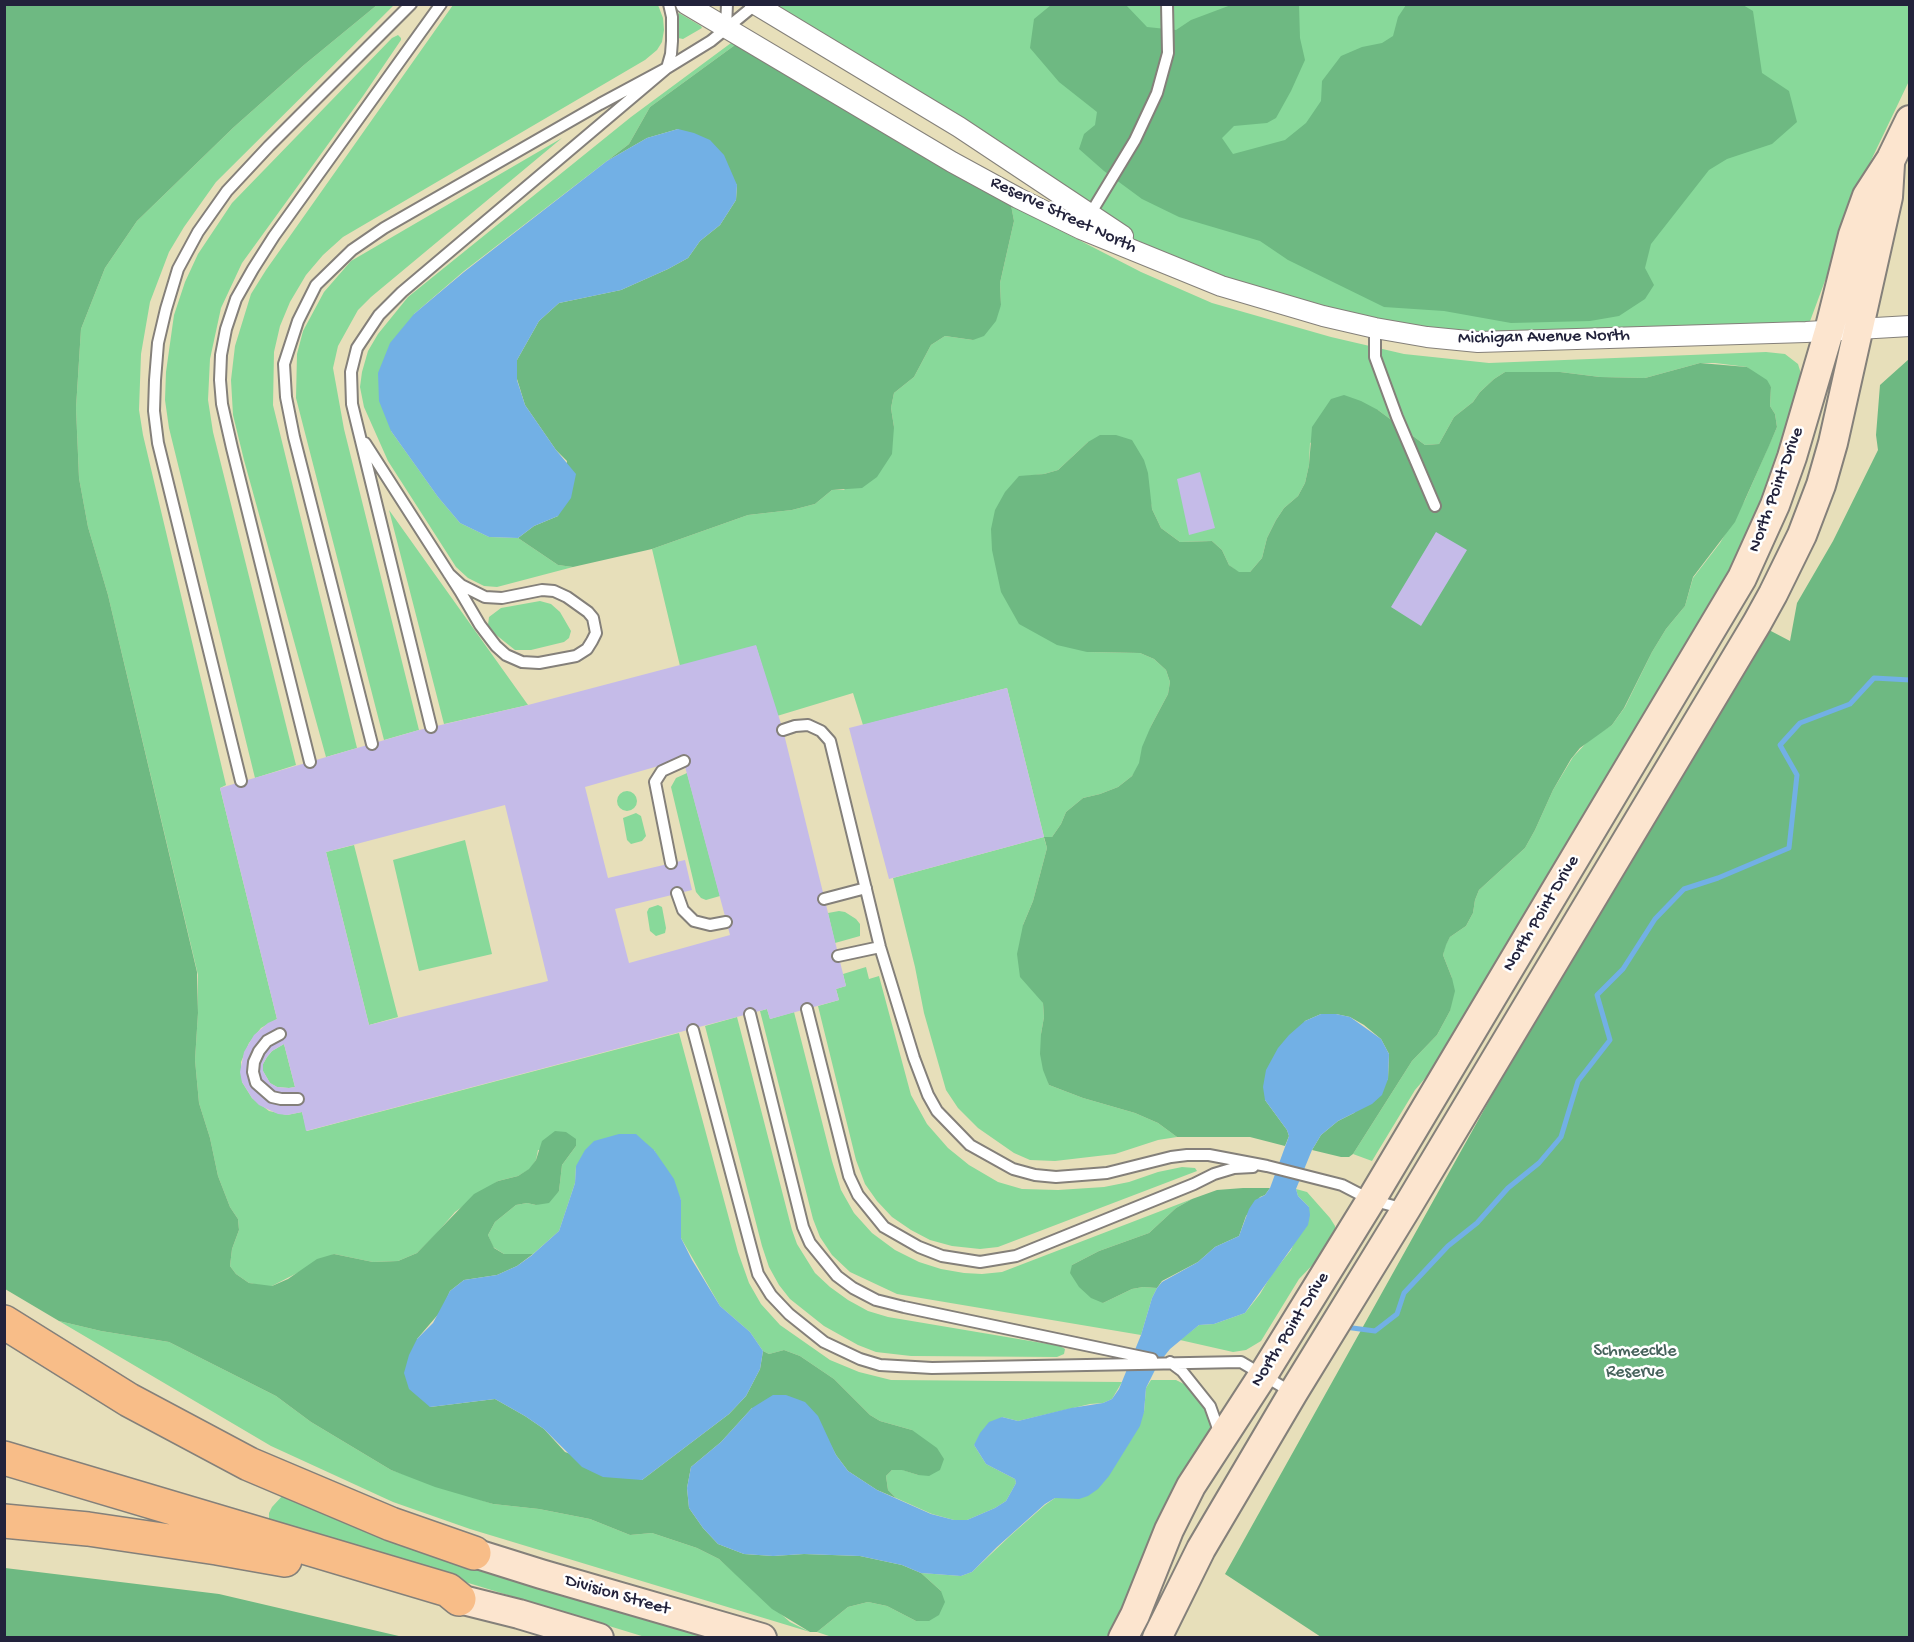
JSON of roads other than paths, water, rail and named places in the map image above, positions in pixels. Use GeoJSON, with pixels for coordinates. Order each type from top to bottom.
{"type":"FeatureCollection","features":[{"type":"Feature","properties":{"kind":"highway"},"geometry":{"type":"LineString","coordinates":[[4,1322],[129,1400],[249,1464],[391,1524],[474,1553]]}},
{"type":"Feature","properties":{"kind":"highway"},"geometry":{"type":"LineString","coordinates":[[4,1458],[448,1590],[459,1599]]}},
{"type":"Feature","properties":{"kind":"highway"},"geometry":{"type":"LineString","coordinates":[[4,1521],[88,1529],[217,1548],[338,1573],[445,1604],[459,1599]]}},
{"type":"Feature","properties":{"kind":"street","name":"Reserve Street North"},"geometry":{"type":"LineString","coordinates":[[687,4],[952,162],[1086,222],[1155,258]]}},
{"type":"Feature","properties":{"kind":"street","name":"Reserve Street North"},"geometry":{"type":"LineString","coordinates":[[755,5],[959,127],[1086,222]]}},
{"type":"Feature","properties":{"kind":"street","name":"North Point Drive"},"geometry":{"type":"LineString","coordinates":[[1123,1638],[1135,1615],[1169,1530],[1191,1486],[1263,1375],[1371,1200],[1742,578],[1775,505],[1792,457],[1829,331],[1853,235],[1867,196],[1891,159],[1910,120]]}},
{"type":"Feature","properties":{"kind":"street","name":"North Point Drive"},"geometry":{"type":"LineString","coordinates":[[1157,1638],[1201,1549],[1293,1393],[1406,1209],[1773,594],[1802,535],[1821,485],[1833,443],[1888,197],[1891,159]]}},
{"type":"Feature","properties":{"kind":"street","name":"Michigan Avenue North"},"geometry":{"type":"LineString","coordinates":[[1155,258],[1221,286],[1285,306],[1375,328],[1427,337],[1478,342],[1829,331],[1910,326]]}},
{"type":"Feature","properties":{"kind":"street","name":"Division Street"},"geometry":{"type":"LineString","coordinates":[[474,1553],[762,1638]]}},
{"type":"Feature","properties":{"kind":"street"},"geometry":{"type":"LineString","coordinates":[[459,1599],[599,1638]]}},
{"type":"Feature","properties":{"kind":"lane"},"geometry":{"type":"LineString","coordinates":[[241,781],[158,443],[154,411],[155,380],[158,343],[165,309],[178,269],[198,232],[227,191],[268,146],[411,4]]}},
{"type":"Feature","properties":{"kind":"lane"},"geometry":{"type":"LineString","coordinates":[[310,762],[229,436],[220,380],[221,355],[226,329],[236,299],[253,269],[274,236],[441,4]]}},
{"type":"Feature","properties":{"kind":"lane"},"geometry":{"type":"LineString","coordinates":[[431,727],[352,404],[351,372],[357,348],[379,315],[402,292],[667,68],[672,41],[672,17],[669,4]]}},
{"type":"Feature","properties":{"kind":"lane"},"geometry":{"type":"LineString","coordinates":[[726,28],[727,4]]}},
{"type":"Feature","properties":{"kind":"lane"},"geometry":{"type":"LineString","coordinates":[[1086,222],[1135,140],[1157,93],[1168,53],[1167,4]]}},
{"type":"Feature","properties":{"kind":"lane"},"geometry":{"type":"LineString","coordinates":[[372,744],[294,437],[286,397],[284,364],[298,321],[316,285],[352,250],[384,228],[667,68],[711,41],[755,5]]}},
{"type":"Feature","properties":{"kind":"lane"},"geometry":{"type":"LineString","coordinates":[[1375,328],[1375,357],[1435,506]]}},
{"type":"Feature","properties":{"kind":"lane"},"geometry":{"type":"LineString","coordinates":[[360,435],[487,635],[501,651],[514,660],[531,663],[576,656],[587,649],[596,633],[593,618],[588,612],[555,591],[542,590],[502,598],[485,597],[460,585],[449,574]]}},
{"type":"Feature","properties":{"kind":"lane"},"geometry":{"type":"LineString","coordinates":[[783,730],[808,725],[821,730],[830,741],[880,947],[928,1095],[937,1111],[970,1145],[1012,1169],[1056,1177],[1107,1173],[1187,1155],[1218,1156],[1342,1185],[1371,1200],[1406,1209]]}},
{"type":"Feature","properties":{"kind":"lane"},"geometry":{"type":"LineString","coordinates":[[671,863],[655,782],[667,767],[684,761]]}},
{"type":"Feature","properties":{"kind":"lane"},"geometry":{"type":"LineString","coordinates":[[824,899],[866,888]]}},
{"type":"Feature","properties":{"kind":"lane"},"geometry":{"type":"LineString","coordinates":[[677,893],[683,910],[694,921],[710,925],[726,922]]}},
{"type":"Feature","properties":{"kind":"lane"},"geometry":{"type":"LineString","coordinates":[[838,956],[880,947]]}},
{"type":"Feature","properties":{"kind":"lane"},"geometry":{"type":"LineString","coordinates":[[807,1009],[849,1176],[858,1195],[884,1227],[919,1247],[942,1256],[980,1262],[1016,1256],[1214,1174],[1234,1168],[1268,1166]]}},
{"type":"Feature","properties":{"kind":"lane"},"geometry":{"type":"LineString","coordinates":[[750,1014],[803,1227],[810,1244],[837,1276],[853,1288],[876,1300],[904,1308],[1129,1359],[1172,1363],[1241,1362],[1293,1393]]}},
{"type":"Feature","properties":{"kind":"lane"},"geometry":{"type":"LineString","coordinates":[[693,1030],[758,1274],[777,1301],[807,1329],[841,1351],[880,1365],[932,1368],[1129,1359]]}},
{"type":"Feature","properties":{"kind":"lane"},"geometry":{"type":"LineString","coordinates":[[280,1034],[267,1041],[259,1051],[253,1072],[256,1083],[272,1097],[298,1099]]}},
{"type":"Feature","properties":{"kind":"lane"},"geometry":{"type":"LineString","coordinates":[[1172,1363],[1182,1371],[1210,1406],[1222,1440]]}},
{"type":"Feature","properties":{"kind":"water"},"geometry":{"type":"Polygon","coordinates":[[[678,129],[710,140],[724,155],[737,185],[736,200],[720,225],[700,241],[688,258],[621,290],[559,303],[539,321],[517,360],[517,380],[525,405],[556,450],[576,474],[571,498],[558,516],[534,526],[518,538],[489,537],[460,523],[438,497],[391,431],[379,401],[378,373],[390,343],[414,314],[464,272],[607,161],[647,138],[678,129]]]}},
{"type":"Feature","properties":{"kind":"water"},"geometry":{"type":"Polygon","coordinates":[[[1321,1014],[1350,1017],[1381,1039],[1389,1054],[1388,1079],[1382,1095],[1372,1104],[1338,1121],[1321,1135],[1312,1150],[1296,1189],[1298,1196],[1309,1207],[1308,1225],[1245,1313],[1214,1324],[1199,1325],[1170,1349],[1158,1364],[1146,1388],[1140,1426],[1109,1476],[1098,1489],[1079,1499],[1055,1498],[1045,1504],[972,1572],[961,1576],[921,1573],[902,1565],[860,1556],[744,1554],[718,1544],[703,1528],[689,1508],[687,1488],[691,1467],[721,1442],[752,1408],[773,1395],[786,1395],[805,1402],[818,1416],[836,1455],[848,1471],[877,1490],[931,1514],[954,1520],[967,1520],[1006,1501],[1016,1483],[1015,1479],[986,1464],[974,1445],[980,1433],[989,1422],[1002,1417],[1018,1421],[1103,1403],[1112,1399],[1119,1389],[1141,1335],[1157,1288],[1162,1282],[1198,1262],[1215,1247],[1239,1236],[1249,1209],[1255,1200],[1265,1195],[1270,1188],[1289,1136],[1265,1100],[1263,1087],[1266,1070],[1278,1048],[1289,1035],[1305,1021],[1321,1014]]]}},
{"type":"Feature","properties":{"kind":"water"},"geometry":{"type":"Polygon","coordinates":[[[619,1134],[636,1134],[654,1150],[674,1179],[681,1200],[681,1238],[692,1260],[720,1306],[750,1332],[763,1351],[760,1369],[746,1396],[729,1414],[642,1480],[603,1477],[582,1467],[544,1429],[495,1399],[430,1407],[409,1389],[404,1373],[417,1339],[433,1323],[450,1291],[464,1280],[497,1275],[517,1266],[559,1231],[575,1183],[576,1166],[585,1150],[594,1141],[619,1134]]]}},
{"type":"Feature","properties":{"kind":"waterway"},"geometry":{"type":"LineString","coordinates":[[1345,1327],[1375,1331],[1397,1314],[1404,1293],[1448,1246],[1477,1223],[1508,1188],[1539,1163],[1561,1137],[1578,1081],[1610,1040],[1597,995],[1623,969],[1655,919],[1684,889],[1718,878],[1789,848],[1797,775],[1780,745],[1800,723],[1850,704],[1874,678],[1910,680]]}},
{"type":"Feature","properties":{"kind":"park label","name":"Schmeeckle Reserve"},"geometry":{"type":"Point","coordinates":[1635,1362]}}]}
